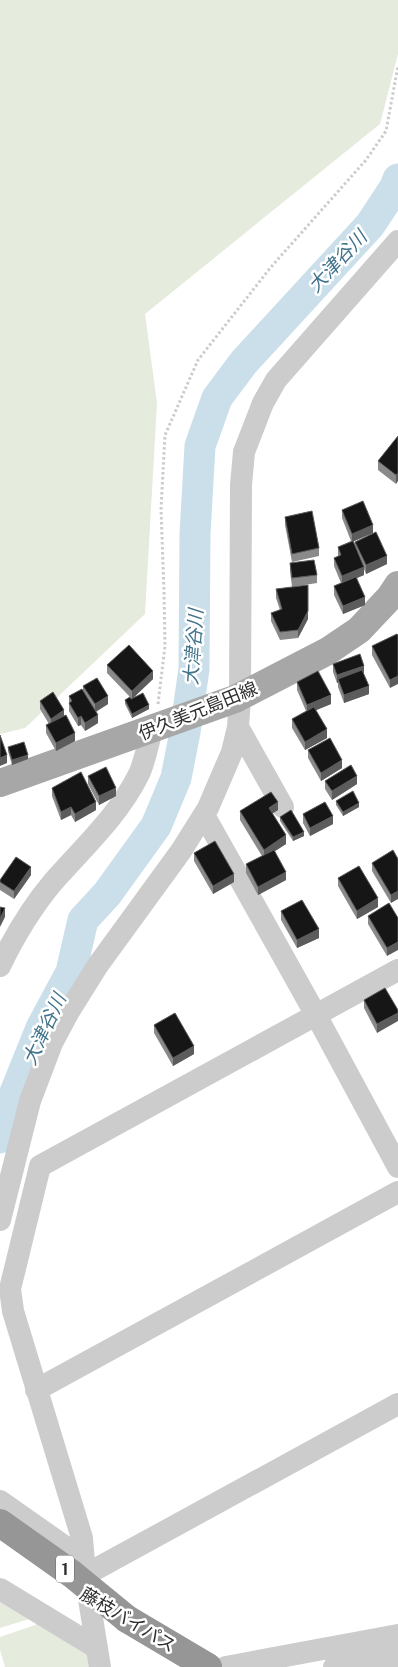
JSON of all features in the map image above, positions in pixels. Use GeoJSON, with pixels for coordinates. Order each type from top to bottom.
{"type":"FeatureCollection","features":[{"type":"Feature","properties":{"kind":"highway","name":"藤枝バイパス"},"geometry":{"type":"LineString","coordinates":[[3,1536],[72,1574],[127,1619],[208,1667]]}},
{"type":"Feature","properties":{"kind":"main road","name":"伊久美元島田線"},"geometry":{"type":"LineString","coordinates":[[0,784],[238,698],[328,651],[359,630],[395,594]]}},
{"type":"Feature","properties":{"kind":"street"},"geometry":{"type":"LineString","coordinates":[[0,1220],[30,1101],[52,1043],[98,965],[181,851],[208,808],[232,752],[238,727],[241,484],[244,452],[263,403],[276,380],[398,241]]}},
{"type":"Feature","properties":{"kind":"street"},"geometry":{"type":"LineString","coordinates":[[238,727],[283,807]]}},
{"type":"Feature","properties":{"kind":"street"},"geometry":{"type":"LineString","coordinates":[[0,966],[24,922],[52,884],[89,843],[120,804],[139,773],[155,729]]}},
{"type":"Feature","properties":{"kind":"street"},"geometry":{"type":"LineString","coordinates":[[204,814],[398,1167]]}},
{"type":"Feature","properties":{"kind":"street"},"geometry":{"type":"LineString","coordinates":[[98,1657],[84,1567],[82,1538],[13,1311],[10,1289],[40,1166],[398,970]]}},
{"type":"Feature","properties":{"kind":"street"},"geometry":{"type":"LineString","coordinates":[[36,1390],[398,1192]]}},
{"type":"Feature","properties":{"kind":"street"},"geometry":{"type":"LineString","coordinates":[[84,1567],[398,1404]]}},
{"type":"Feature","properties":{"kind":"street"},"geometry":{"type":"LineString","coordinates":[[0,1501],[84,1567]]}},
{"type":"Feature","properties":{"kind":"street"},"geometry":{"type":"LineString","coordinates":[[0,1589],[98,1657]]}},
{"type":"Feature","properties":{"kind":"street"},"geometry":{"type":"LineString","coordinates":[[226,1667],[398,1635]]}},
{"type":"Feature","properties":{"kind":"street"},"geometry":{"type":"LineString","coordinates":[[334,1667],[363,1665],[398,1656]]}},
{"type":"Feature","properties":{"kind":"path"},"geometry":{"type":"LineString","coordinates":[[155,729],[165,646],[161,509],[164,435],[198,360],[271,267],[366,160],[386,131],[398,66]]}},
{"type":"Feature","properties":{"kind":"shaded area"},"geometry":{"type":"Polygon","coordinates":[[[0,0],[398,0],[398,54],[380,124],[145,314],[157,403],[145,614],[25,728],[0,734],[0,0]]]}},
{"type":"Feature","properties":{"kind":"shaded area"},"geometry":{"type":"Polygon","coordinates":[[[0,1602],[29,1619],[0,1628],[0,1602]]]}},
{"type":"Feature","properties":{"kind":"shaded area"},"geometry":{"type":"Polygon","coordinates":[[[38,1624],[85,1648],[91,1667],[5,1667],[0,1650],[0,1637],[38,1624]]]}},
{"type":"Feature","properties":{"kind":"building"},"geometry":{"type":"Polygon","coordinates":[[[398,436],[398,473],[396,475],[378,461],[398,436]]]}},
{"type":"Feature","properties":{"kind":"building"},"geometry":{"type":"Polygon","coordinates":[[[363,501],[373,525],[352,534],[342,510],[363,501]]]}},
{"type":"Feature","properties":{"kind":"building"},"geometry":{"type":"Polygon","coordinates":[[[312,511],[319,548],[292,554],[285,517],[312,511]]]}},
{"type":"Feature","properties":{"kind":"building"},"geometry":{"type":"Polygon","coordinates":[[[376,532],[387,556],[366,565],[355,542],[376,532]]]}},
{"type":"Feature","properties":{"kind":"building"},"geometry":{"type":"Polygon","coordinates":[[[353,541],[364,567],[342,576],[334,558],[341,555],[338,547],[353,541]]]}},
{"type":"Feature","properties":{"kind":"building"},"geometry":{"type":"Polygon","coordinates":[[[314,560],[317,575],[292,578],[290,563],[314,560]]]}},
{"type":"Feature","properties":{"kind":"building"},"geometry":{"type":"Polygon","coordinates":[[[356,577],[365,597],[343,606],[334,586],[356,577]]]}},
{"type":"Feature","properties":{"kind":"building"},"geometry":{"type":"Polygon","coordinates":[[[308,585],[308,611],[298,630],[280,632],[271,613],[282,609],[276,589],[308,585]]]}},
{"type":"Feature","properties":{"kind":"building"},"geometry":{"type":"Polygon","coordinates":[[[397,634],[398,676],[390,680],[372,646],[397,634]]]}},
{"type":"Feature","properties":{"kind":"building"},"geometry":{"type":"Polygon","coordinates":[[[129,645],[153,671],[132,691],[107,665],[129,645]]]}},
{"type":"Feature","properties":{"kind":"building"},"geometry":{"type":"Polygon","coordinates":[[[360,654],[364,666],[337,675],[333,664],[360,654]]]}},
{"type":"Feature","properties":{"kind":"building"},"geometry":{"type":"Polygon","coordinates":[[[362,670],[369,686],[344,695],[338,679],[362,670]]]}},
{"type":"Feature","properties":{"kind":"building"},"geometry":{"type":"Polygon","coordinates":[[[318,671],[331,695],[307,705],[297,682],[318,671]]]}},
{"type":"Feature","properties":{"kind":"building"},"geometry":{"type":"Polygon","coordinates":[[[97,678],[108,696],[95,704],[83,686],[97,678]]]}},
{"type":"Feature","properties":{"kind":"building"},"geometry":{"type":"Polygon","coordinates":[[[82,689],[98,715],[85,723],[81,716],[78,718],[69,703],[72,701],[69,696],[82,689]]]}},
{"type":"Feature","properties":{"kind":"building"},"geometry":{"type":"Polygon","coordinates":[[[53,692],[64,710],[51,719],[40,701],[53,692]]]}},
{"type":"Feature","properties":{"kind":"building"},"geometry":{"type":"Polygon","coordinates":[[[143,693],[149,705],[132,714],[125,700],[143,693]]]}},
{"type":"Feature","properties":{"kind":"building"},"geometry":{"type":"Polygon","coordinates":[[[314,707],[327,729],[305,742],[292,719],[314,707]]]}},
{"type":"Feature","properties":{"kind":"building"},"geometry":{"type":"Polygon","coordinates":[[[66,715],[75,733],[56,743],[46,725],[66,715]]]}},
{"type":"Feature","properties":{"kind":"building"},"geometry":{"type":"Polygon","coordinates":[[[0,735],[7,755],[0,758],[0,735]]]}},
{"type":"Feature","properties":{"kind":"building"},"geometry":{"type":"Polygon","coordinates":[[[330,738],[342,760],[321,773],[308,750],[330,738]]]}},
{"type":"Feature","properties":{"kind":"building"},"geometry":{"type":"Polygon","coordinates":[[[24,742],[28,755],[12,760],[8,747],[24,742]]]}},
{"type":"Feature","properties":{"kind":"building"},"geometry":{"type":"Polygon","coordinates":[[[351,765],[357,776],[332,791],[325,781],[351,765]]]}},
{"type":"Feature","properties":{"kind":"building"},"geometry":{"type":"Polygon","coordinates":[[[106,767],[116,788],[99,796],[88,776],[106,767]]]}},
{"type":"Feature","properties":{"kind":"building"},"geometry":{"type":"Polygon","coordinates":[[[81,772],[96,802],[75,814],[71,807],[61,812],[52,788],[81,772]]]}},
{"type":"Feature","properties":{"kind":"building"},"geometry":{"type":"Polygon","coordinates":[[[353,791],[359,803],[343,812],[336,801],[353,791]]]}},
{"type":"Feature","properties":{"kind":"building"},"geometry":{"type":"Polygon","coordinates":[[[271,792],[278,802],[269,808],[286,835],[264,850],[240,811],[271,792]]]}},
{"type":"Feature","properties":{"kind":"building"},"geometry":{"type":"Polygon","coordinates":[[[325,802],[333,816],[310,828],[303,814],[325,802]]]}},
{"type":"Feature","properties":{"kind":"building"},"geometry":{"type":"Polygon","coordinates":[[[291,810],[304,832],[293,837],[280,817],[291,810]]]}},
{"type":"Feature","properties":{"kind":"building"},"geometry":{"type":"Polygon","coordinates":[[[215,841],[234,874],[213,886],[194,853],[215,841]]]}},
{"type":"Feature","properties":{"kind":"building"},"geometry":{"type":"Polygon","coordinates":[[[274,850],[286,872],[258,887],[246,864],[274,850]]]}},
{"type":"Feature","properties":{"kind":"building"},"geometry":{"type":"Polygon","coordinates":[[[393,850],[398,859],[398,891],[391,895],[372,863],[393,850]]]}},
{"type":"Feature","properties":{"kind":"building"},"geometry":{"type":"Polygon","coordinates":[[[16,857],[31,867],[14,891],[0,882],[0,880],[16,857]]]}},
{"type":"Feature","properties":{"kind":"building"},"geometry":{"type":"Polygon","coordinates":[[[359,866],[378,898],[357,911],[338,878],[359,866]]]}},
{"type":"Feature","properties":{"kind":"building"},"geometry":{"type":"Polygon","coordinates":[[[302,900],[319,929],[297,940],[281,911],[302,900]]]}},
{"type":"Feature","properties":{"kind":"building"},"geometry":{"type":"Polygon","coordinates":[[[389,903],[398,918],[398,942],[387,948],[368,916],[389,903]]]}},
{"type":"Feature","properties":{"kind":"building"},"geometry":{"type":"Polygon","coordinates":[[[0,907],[5,908],[0,919],[0,907]]]}},
{"type":"Feature","properties":{"kind":"building"},"geometry":{"type":"Polygon","coordinates":[[[385,988],[398,1013],[377,1024],[364,1000],[385,988]]]}},
{"type":"Feature","properties":{"kind":"building"},"geometry":{"type":"Polygon","coordinates":[[[175,1013],[194,1046],[173,1058],[154,1025],[175,1013]]]}},
{"type":"Feature","properties":{"kind":"waterway","name":"大津谷川"},"geometry":{"type":"LineString","coordinates":[[0,1138],[12,1100],[41,1028],[71,972],[83,920],[107,894],[156,826],[176,778],[194,669],[195,534],[200,446],[217,398],[244,362],[370,225],[395,187],[398,179]]}}]}
